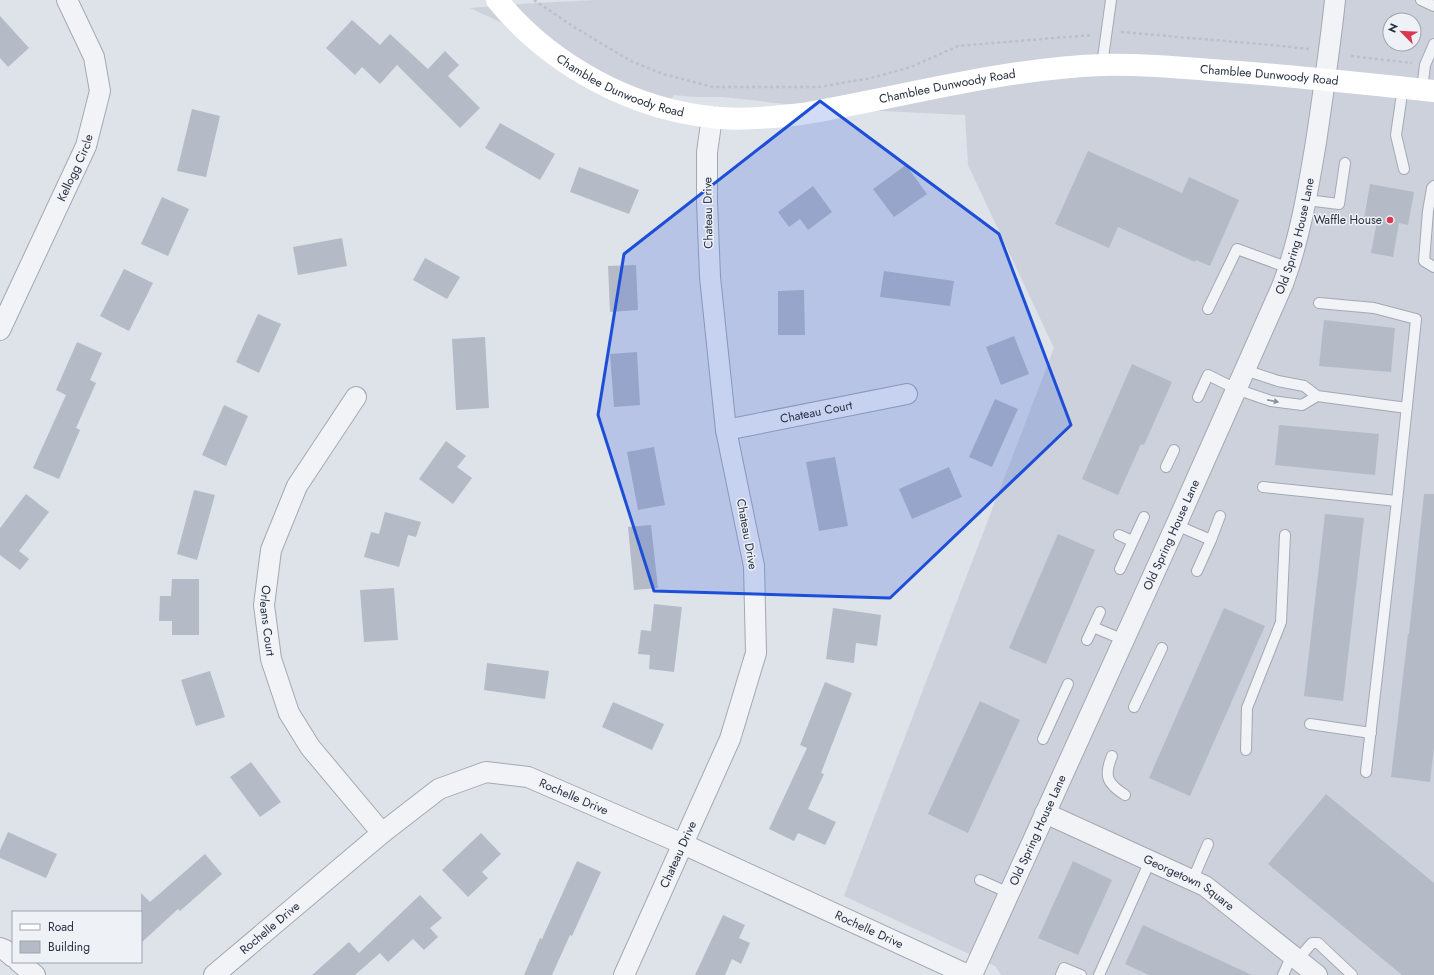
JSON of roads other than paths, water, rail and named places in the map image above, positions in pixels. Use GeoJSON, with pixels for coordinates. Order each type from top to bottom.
{"type":"FeatureCollection","features":[{"type":"Feature","properties":{"kind":"street","name":"Kellogg Circle"},"geometry":{"type":"LineString","coordinates":[[0,330],[86,146],[100,91],[94,57],[67,0]]}},
{"type":"Feature","properties":{"kind":"street","name":"Chamblee Dunwoody Road"},"geometry":{"type":"LineString","coordinates":[[497,0],[509,15],[545,49],[580,72],[613,89],[648,103],[684,113],[712,117],[737,119],[802,114],[1019,73],[1057,68],[1102,65],[1145,65],[1281,74],[1420,89]]}},
{"type":"Feature","properties":{"kind":"street","name":"Old Spring House Lane"},"geometry":{"type":"LineString","coordinates":[[972,975],[1176,525],[1283,284],[1299,234],[1306,200],[1326,79],[1335,0]]}},
{"type":"Feature","properties":{"kind":"street","name":"Chateau Drive"},"geometry":{"type":"LineString","coordinates":[[624,975],[730,738],[756,653],[754,566],[726,430],[710,277],[707,152],[712,117]]}},
{"type":"Feature","properties":{"kind":"street","name":"Chateau Court"},"geometry":{"type":"LineString","coordinates":[[726,430],[907,394]]}},
{"type":"Feature","properties":{"kind":"street","name":"Orleans Court"},"geometry":{"type":"LineString","coordinates":[[356,397],[297,486],[271,550],[264,605],[271,659],[288,713],[310,747],[382,833]]}},
{"type":"Feature","properties":{"kind":"street","name":"Rochelle Drive"},"geometry":{"type":"LineString","coordinates":[[214,975],[382,833],[439,789],[486,772],[528,777],[683,844],[968,975]]}},
{"type":"Feature","properties":{"kind":"street","name":"Georgetown Square"},"geometry":{"type":"LineString","coordinates":[[1045,814],[1193,879],[1205,886],[1317,975]]}},
{"type":"Feature","properties":{"kind":"street"},"geometry":{"type":"LineString","coordinates":[[0,948],[12,956]]}},
{"type":"Feature","properties":{"kind":"street"},"geometry":{"type":"LineString","coordinates":[[20,963],[35,975]]}},
{"type":"Feature","properties":{"kind":"lane"},"geometry":{"type":"LineString","coordinates":[[1102,65],[1111,0]]}},
{"type":"Feature","properties":{"kind":"lane"},"geometry":{"type":"LineString","coordinates":[[1422,1],[1434,6]]}},
{"type":"Feature","properties":{"kind":"lane"},"geometry":{"type":"LineString","coordinates":[[1404,170],[1396,135],[1420,89],[1425,65],[1434,44]]}},
{"type":"Feature","properties":{"kind":"lane"},"geometry":{"type":"LineString","coordinates":[[1306,200],[1339,204],[1345,163]]}},
{"type":"Feature","properties":{"kind":"lane"},"geometry":{"type":"LineString","coordinates":[[1434,186],[1432,188],[1428,211],[1424,261],[1434,267]]}},
{"type":"Feature","properties":{"kind":"lane"},"geometry":{"type":"LineString","coordinates":[[1208,309],[1236,249],[1288,268]]}},
{"type":"Feature","properties":{"kind":"lane"},"geometry":{"type":"LineString","coordinates":[[1319,303],[1374,308],[1416,320],[1366,772]]}},
{"type":"Feature","properties":{"kind":"lane"},"geometry":{"type":"LineString","coordinates":[[1245,370],[1278,381],[1304,386],[1317,396],[1407,408]]}},
{"type":"Feature","properties":{"kind":"lane"},"geometry":{"type":"LineString","coordinates":[[1198,397],[1208,375],[1236,389],[1271,401],[1302,405],[1317,396]]}},
{"type":"Feature","properties":{"kind":"lane"},"geometry":{"type":"LineString","coordinates":[[1166,467],[1174,450]]}},
{"type":"Feature","properties":{"kind":"lane"},"geometry":{"type":"LineString","coordinates":[[1263,487],[1397,501]]}},
{"type":"Feature","properties":{"kind":"lane"},"geometry":{"type":"LineString","coordinates":[[1120,569],[1144,516]]}},
{"type":"Feature","properties":{"kind":"lane"},"geometry":{"type":"LineString","coordinates":[[1197,571],[1220,516]]}},
{"type":"Feature","properties":{"kind":"lane"},"geometry":{"type":"LineString","coordinates":[[1176,525],[1211,540]]}},
{"type":"Feature","properties":{"kind":"lane"},"geometry":{"type":"LineString","coordinates":[[1119,535],[1132,541]]}},
{"type":"Feature","properties":{"kind":"lane"},"geometry":{"type":"LineString","coordinates":[[1246,750],[1247,708],[1281,622],[1285,535]]}},
{"type":"Feature","properties":{"kind":"lane"},"geometry":{"type":"LineString","coordinates":[[1087,640],[1100,612]]}},
{"type":"Feature","properties":{"kind":"lane"},"geometry":{"type":"LineString","coordinates":[[1093,627],[1124,640]]}},
{"type":"Feature","properties":{"kind":"lane"},"geometry":{"type":"LineString","coordinates":[[1134,707],[1162,648]]}},
{"type":"Feature","properties":{"kind":"lane"},"geometry":{"type":"LineString","coordinates":[[1043,739],[1068,684]]}},
{"type":"Feature","properties":{"kind":"lane"},"geometry":{"type":"LineString","coordinates":[[1310,724],[1371,733]]}},
{"type":"Feature","properties":{"kind":"lane"},"geometry":{"type":"LineString","coordinates":[[1112,756],[1107,774],[1113,787],[1126,795]]}},
{"type":"Feature","properties":{"kind":"lane"},"geometry":{"type":"LineString","coordinates":[[1193,879],[1208,844]]}},
{"type":"Feature","properties":{"kind":"lane"},"geometry":{"type":"LineString","coordinates":[[1099,975],[1150,861]]}},
{"type":"Feature","properties":{"kind":"lane"},"geometry":{"type":"LineString","coordinates":[[980,880],[1009,893]]}},
{"type":"Feature","properties":{"kind":"lane"},"geometry":{"type":"LineString","coordinates":[[1283,975],[1295,957],[1312,943],[1318,943],[1352,975]]}},
{"type":"Feature","properties":{"kind":"lane"},"geometry":{"type":"LineString","coordinates":[[1061,975],[1064,968],[1081,975]]}},
{"type":"Feature","properties":{"kind":"place","name":"Waffle House"},"geometry":{"type":"Point","coordinates":[1390,220]}}]}
